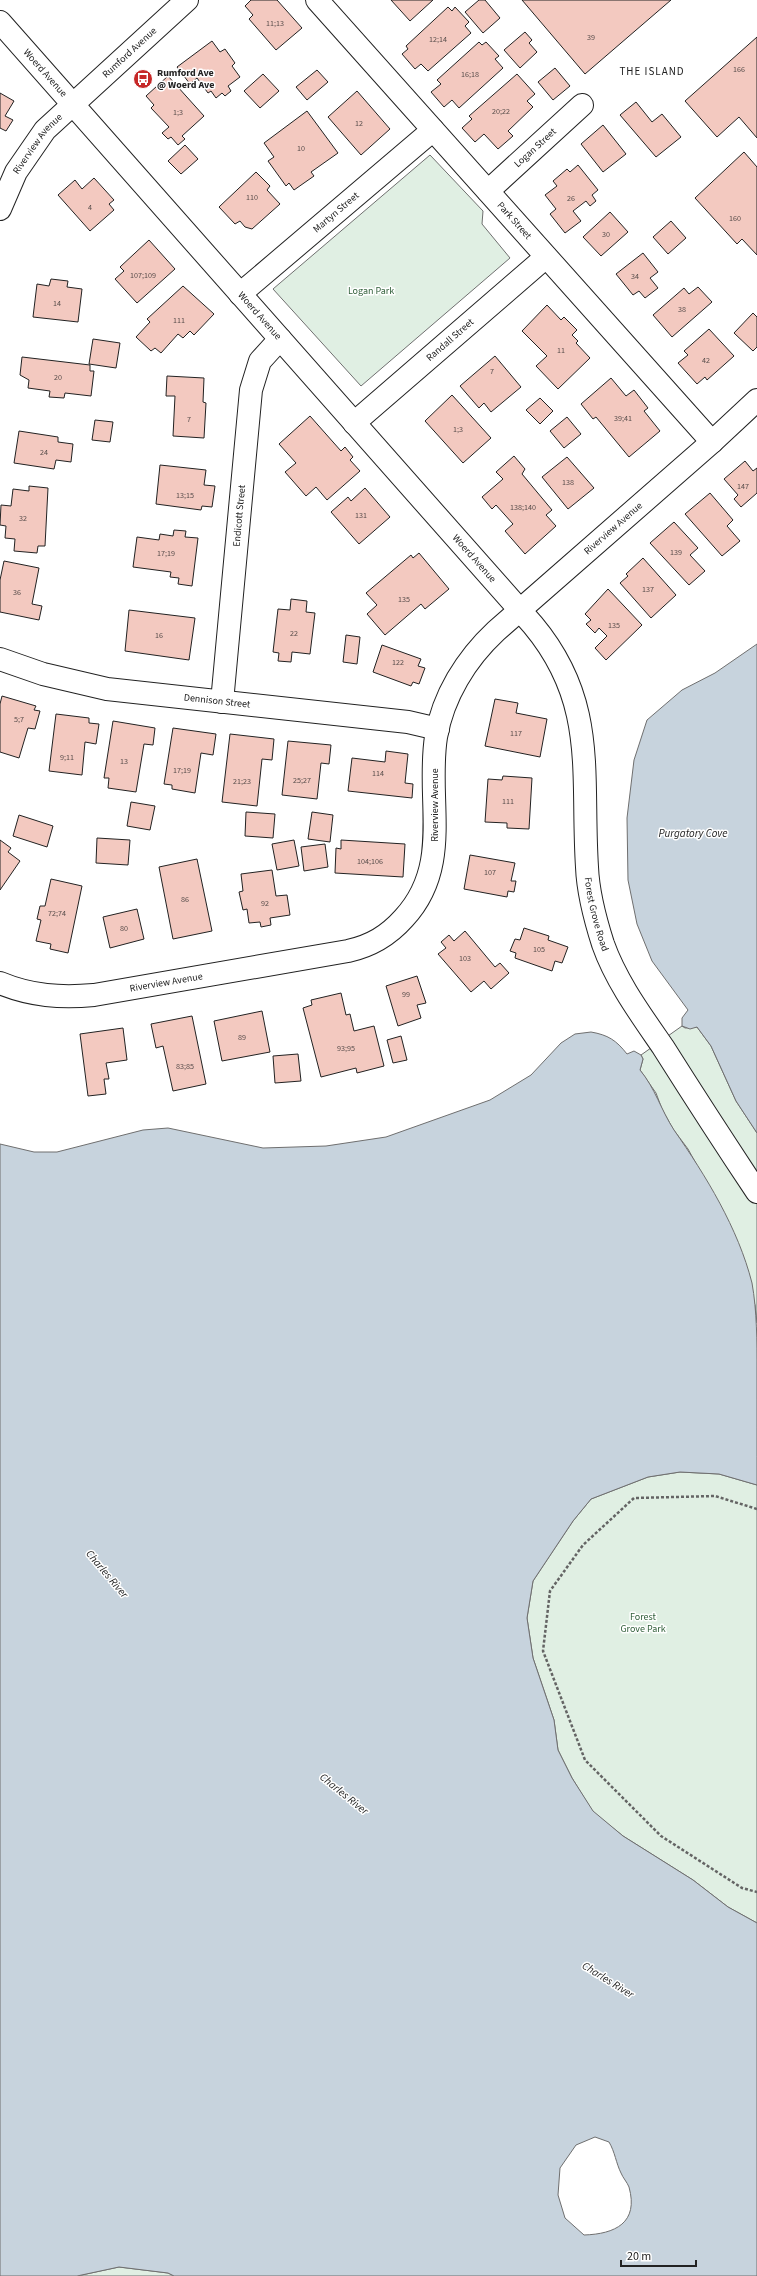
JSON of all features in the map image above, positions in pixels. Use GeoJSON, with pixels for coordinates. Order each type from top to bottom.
{"type":"FeatureCollection","features":[{"type":"Feature","properties":{"kind":"street","name":"Rumford Avenue"},"geometry":{"type":"LineString","coordinates":[[72,104],[187,0]]}},
{"type":"Feature","properties":{"kind":"street","name":"Park Street"},"geometry":{"type":"LineString","coordinates":[[317,0],[712,442]]}},
{"type":"Feature","properties":{"kind":"street","name":"Woerd Avenue"},"geometry":{"type":"LineString","coordinates":[[0,22],[519,610]]}},
{"type":"Feature","properties":{"kind":"street","name":"Riverview Avenue"},"geometry":{"type":"LineString","coordinates":[[0,209],[12,179],[28,152],[45,130],[72,104]]}},
{"type":"Feature","properties":{"kind":"street","name":"Logan Street"},"geometry":{"type":"LineString","coordinates":[[488,191],[582,105]]}},
{"type":"Feature","properties":{"kind":"street","name":"Martyn Street"},"geometry":{"type":"LineString","coordinates":[[240,294],[433,130]]}},
{"type":"Feature","properties":{"kind":"street","name":"Randall Street"},"geometry":{"type":"LineString","coordinates":[[354,423],[546,257]]}},
{"type":"Feature","properties":{"kind":"street","name":"Endicott Street"},"geometry":{"type":"LineString","coordinates":[[222,702],[251,390],[260,361],[280,339]]}},
{"type":"Feature","properties":{"kind":"street","name":"Riverview Avenue"},"geometry":{"type":"LineString","coordinates":[[0,983],[27,992],[52,996],[94,995],[348,951],[379,940],[397,926],[414,906],[430,870],[435,844],[435,756],[438,729],[450,693],[462,670],[485,640],[712,442],[757,400]]}},
{"type":"Feature","properties":{"kind":"street","name":"Forest Grove Road"},"geometry":{"type":"LineString","coordinates":[[519,610],[543,637],[560,664],[572,693],[580,722],[585,760],[587,868],[595,915],[604,946],[629,995],[757,1192]]}},
{"type":"Feature","properties":{"kind":"street","name":"Dennison Street"},"geometry":{"type":"LineString","coordinates":[[0,659],[43,674],[87,685],[222,702],[408,722],[438,729]]}},
{"type":"Feature","properties":{"kind":"path"},"geometry":{"type":"LineString","coordinates":[[757,1509],[715,1496],[634,1498],[583,1545],[550,1591],[543,1651],[585,1760],[661,1836],[742,1888],[757,1892]]}},
{"type":"Feature","properties":{"kind":"green space","name":"Logan Park"},"geometry":{"type":"Polygon","coordinates":[[[430,155],[483,211],[482,224],[510,258],[361,386],[273,289],[430,155]]]}},
{"type":"Feature","properties":{"kind":"green space"},"geometry":{"type":"Polygon","coordinates":[[[682,1026],[685,1028],[697,1027],[711,1046],[736,1101],[757,1133],[757,1323],[755,1305],[715,1198],[688,1149],[673,1129],[662,1109],[656,1093],[640,1070],[643,1059],[641,1055],[682,1026]]]}},
{"type":"Feature","properties":{"kind":"green space","name":"Forest Grove Park"},"geometry":{"type":"Polygon","coordinates":[[[680,1472],[719,1474],[757,1485],[757,1923],[728,1907],[693,1880],[623,1836],[593,1812],[572,1778],[558,1750],[554,1720],[533,1658],[527,1618],[533,1581],[573,1521],[591,1499],[648,1477],[680,1472]]]}},
{"type":"Feature","properties":{"kind":"green space"},"geometry":{"type":"Polygon","coordinates":[[[119,2267],[168,2273],[174,2276],[77,2276],[119,2267]]]}},
{"type":"Feature","properties":{"kind":"water","name":"Purgatory Cove"},"geometry":{"type":"Polygon","coordinates":[[[757,644],[757,1133],[736,1101],[711,1046],[697,1027],[690,1029],[682,1026],[682,1018],[688,1010],[652,961],[637,924],[628,880],[627,818],[634,760],[647,720],[682,690],[715,673],[757,644]]]}},
{"type":"Feature","properties":{"kind":"water","name":"Charles River"},"geometry":{"type":"Polygon","coordinates":[[[591,1032],[602,1035],[619,1045],[627,1054],[634,1051],[641,1055],[643,1059],[640,1070],[650,1084],[674,1130],[709,1184],[730,1223],[746,1263],[754,1294],[757,1337],[757,1485],[719,1474],[680,1472],[648,1477],[591,1499],[573,1521],[533,1581],[527,1618],[533,1658],[554,1720],[558,1750],[572,1778],[593,1811],[623,1836],[693,1880],[728,1907],[757,1923],[757,2276],[174,2276],[168,2273],[119,2267],[77,2276],[0,2276],[0,1144],[34,1152],[57,1152],[143,1130],[168,1128],[263,1148],[326,1146],[386,1137],[490,1100],[531,1075],[561,1043],[575,1034],[591,1032]],[[595,2137],[576,2145],[560,2168],[558,2195],[565,2218],[584,2235],[606,2232],[614,2229],[622,2224],[631,2210],[629,2187],[619,2169],[609,2142],[595,2137]]]}},
{"type":"Feature","properties":{"kind":"building"},"geometry":{"type":"Polygon","coordinates":[[[251,0],[277,0],[302,28],[276,50],[249,19],[253,15],[245,6],[251,0]]]}},
{"type":"Feature","properties":{"kind":"building"},"geometry":{"type":"Polygon","coordinates":[[[391,0],[433,0],[410,21],[391,0]]]}},
{"type":"Feature","properties":{"kind":"building"},"geometry":{"type":"Polygon","coordinates":[[[479,0],[485,0],[500,18],[483,33],[465,12],[479,0]]]}},
{"type":"Feature","properties":{"kind":"building"},"geometry":{"type":"Polygon","coordinates":[[[522,0],[671,0],[585,74],[522,0]]]}},
{"type":"Feature","properties":{"kind":"building"},"geometry":{"type":"Polygon","coordinates":[[[448,7],[452,11],[455,7],[469,22],[465,26],[471,33],[428,71],[421,64],[415,69],[402,54],[408,49],[406,46],[448,7]]]}},
{"type":"Feature","properties":{"kind":"building"},"geometry":{"type":"Polygon","coordinates":[[[525,32],[532,40],[529,43],[537,52],[520,68],[504,50],[525,32]]]}},
{"type":"Feature","properties":{"kind":"building"},"geometry":{"type":"Polygon","coordinates":[[[757,37],[757,138],[739,117],[717,137],[685,101],[757,37]]]}},
{"type":"Feature","properties":{"kind":"building"},"geometry":{"type":"Polygon","coordinates":[[[212,41],[220,52],[225,49],[235,63],[232,66],[240,77],[228,86],[231,91],[225,96],[222,93],[216,98],[211,91],[208,93],[197,78],[190,84],[177,67],[212,41]]]}},
{"type":"Feature","properties":{"kind":"building"},"geometry":{"type":"Polygon","coordinates":[[[479,42],[482,45],[486,42],[499,56],[495,59],[503,68],[459,108],[452,100],[444,107],[431,92],[441,84],[437,80],[479,42]]]}},
{"type":"Feature","properties":{"kind":"building"},"geometry":{"type":"Polygon","coordinates":[[[555,68],[570,86],[553,100],[538,82],[555,68]]]}},
{"type":"Feature","properties":{"kind":"building"},"geometry":{"type":"Polygon","coordinates":[[[317,70],[328,82],[307,100],[296,87],[317,70]]]}},
{"type":"Feature","properties":{"kind":"building"},"geometry":{"type":"Polygon","coordinates":[[[263,74],[279,91],[260,108],[244,91],[263,74]]]}},
{"type":"Feature","properties":{"kind":"building"},"geometry":{"type":"Polygon","coordinates":[[[517,74],[535,94],[527,101],[533,107],[508,131],[513,136],[498,149],[484,134],[475,142],[462,128],[472,119],[469,116],[517,74]]]}},
{"type":"Feature","properties":{"kind":"building"},"geometry":{"type":"Polygon","coordinates":[[[168,76],[204,116],[182,136],[185,139],[178,145],[171,137],[168,139],[162,133],[169,127],[151,108],[154,105],[146,96],[168,76]]]}},
{"type":"Feature","properties":{"kind":"building"},"geometry":{"type":"Polygon","coordinates":[[[357,91],[390,129],[361,155],[328,117],[357,91]]]}},
{"type":"Feature","properties":{"kind":"building"},"geometry":{"type":"Polygon","coordinates":[[[0,93],[14,101],[5,116],[13,120],[6,131],[0,128],[0,93]]]}},
{"type":"Feature","properties":{"kind":"building"},"geometry":{"type":"Polygon","coordinates":[[[636,102],[652,122],[662,114],[681,137],[656,157],[620,115],[636,102]]]}},
{"type":"Feature","properties":{"kind":"building"},"geometry":{"type":"Polygon","coordinates":[[[307,111],[338,153],[311,172],[314,176],[294,190],[289,183],[286,186],[268,161],[274,157],[264,143],[307,111]]]}},
{"type":"Feature","properties":{"kind":"building"},"geometry":{"type":"Polygon","coordinates":[[[603,125],[626,154],[603,172],[581,144],[603,125]]]}},
{"type":"Feature","properties":{"kind":"building"},"geometry":{"type":"Polygon","coordinates":[[[185,145],[198,159],[181,174],[168,161],[185,145]]]}},
{"type":"Feature","properties":{"kind":"building"},"geometry":{"type":"Polygon","coordinates":[[[744,152],[757,167],[757,255],[742,239],[737,244],[695,198],[744,152]]]}},
{"type":"Feature","properties":{"kind":"building"},"geometry":{"type":"Polygon","coordinates":[[[578,165],[598,190],[592,195],[596,201],[590,206],[586,201],[573,211],[581,221],[565,233],[550,214],[556,209],[545,195],[557,186],[553,181],[567,169],[570,172],[578,165]]]}},
{"type":"Feature","properties":{"kind":"building"},"geometry":{"type":"Polygon","coordinates":[[[256,172],[270,186],[267,190],[280,204],[252,229],[245,227],[240,221],[235,224],[219,207],[256,172]]]}},
{"type":"Feature","properties":{"kind":"building"},"geometry":{"type":"Polygon","coordinates":[[[94,178],[114,200],[109,204],[114,210],[90,231],[58,195],[75,180],[82,189],[94,178]]]}},
{"type":"Feature","properties":{"kind":"building"},"geometry":{"type":"Polygon","coordinates":[[[610,212],[628,232],[601,256],[583,237],[610,212]]]}},
{"type":"Feature","properties":{"kind":"building"},"geometry":{"type":"Polygon","coordinates":[[[671,221],[686,238],[668,254],[653,237],[671,221]]]}},
{"type":"Feature","properties":{"kind":"building"},"geometry":{"type":"Polygon","coordinates":[[[149,240],[175,269],[137,303],[115,279],[124,271],[120,267],[149,240]]]}},
{"type":"Feature","properties":{"kind":"building"},"geometry":{"type":"Polygon","coordinates":[[[643,253],[658,272],[650,278],[658,288],[645,298],[639,291],[633,295],[616,274],[643,253]]]}},
{"type":"Feature","properties":{"kind":"building"},"geometry":{"type":"Polygon","coordinates":[[[51,279],[68,281],[67,287],[82,289],[78,322],[33,317],[37,284],[49,286],[51,279]]]}},
{"type":"Feature","properties":{"kind":"building"},"geometry":{"type":"Polygon","coordinates":[[[183,286],[214,314],[194,335],[190,331],[183,338],[178,334],[161,353],[155,348],[151,351],[136,337],[150,322],[147,319],[183,286]]]}},
{"type":"Feature","properties":{"kind":"building"},"geometry":{"type":"Polygon","coordinates":[[[698,287],[712,302],[672,337],[653,315],[684,288],[689,294],[698,287]]]}},
{"type":"Feature","properties":{"kind":"building"},"geometry":{"type":"Polygon","coordinates":[[[547,305],[561,320],[564,317],[577,330],[572,335],[578,341],[576,343],[590,358],[558,389],[536,366],[547,356],[522,331],[547,305]]]}},
{"type":"Feature","properties":{"kind":"building"},"geometry":{"type":"Polygon","coordinates":[[[753,313],[757,317],[757,347],[753,351],[734,333],[753,313]]]}},
{"type":"Feature","properties":{"kind":"building"},"geometry":{"type":"Polygon","coordinates":[[[709,329],[734,356],[707,380],[705,377],[697,384],[678,363],[688,355],[684,351],[709,329]]]}},
{"type":"Feature","properties":{"kind":"building"},"geometry":{"type":"Polygon","coordinates":[[[93,339],[120,343],[116,368],[89,364],[93,339]]]}},
{"type":"Feature","properties":{"kind":"building"},"geometry":{"type":"Polygon","coordinates":[[[495,356],[521,387],[491,412],[484,403],[479,408],[460,386],[495,356]]]}},
{"type":"Feature","properties":{"kind":"building"},"geometry":{"type":"Polygon","coordinates":[[[22,357],[90,365],[90,371],[94,371],[91,396],[65,393],[64,398],[49,397],[50,391],[28,388],[29,380],[20,375],[22,357]]]}},
{"type":"Feature","properties":{"kind":"building"},"geometry":{"type":"Polygon","coordinates":[[[167,376],[204,378],[203,402],[206,403],[204,438],[173,436],[175,396],[166,396],[167,376]]]}},
{"type":"Feature","properties":{"kind":"building"},"geometry":{"type":"Polygon","coordinates":[[[611,378],[626,396],[634,390],[648,408],[644,411],[660,431],[629,457],[596,417],[593,419],[581,404],[611,378]]]}},
{"type":"Feature","properties":{"kind":"building"},"geometry":{"type":"Polygon","coordinates":[[[452,395],[491,438],[463,463],[425,421],[452,395]]]}},
{"type":"Feature","properties":{"kind":"building"},"geometry":{"type":"Polygon","coordinates":[[[540,398],[553,411],[540,424],[526,410],[540,398]]]}},
{"type":"Feature","properties":{"kind":"building"},"geometry":{"type":"Polygon","coordinates":[[[310,416],[341,451],[345,447],[353,457],[350,460],[360,471],[327,500],[316,487],[306,496],[285,472],[296,463],[279,444],[310,416]]]}},
{"type":"Feature","properties":{"kind":"building"},"geometry":{"type":"Polygon","coordinates":[[[567,417],[581,434],[564,448],[550,431],[567,417]]]}},
{"type":"Feature","properties":{"kind":"building"},"geometry":{"type":"Polygon","coordinates":[[[95,420],[113,422],[110,442],[92,440],[95,420]]]}},
{"type":"Feature","properties":{"kind":"building"},"geometry":{"type":"Polygon","coordinates":[[[19,431],[58,437],[58,442],[73,444],[71,462],[56,460],[54,469],[14,463],[19,431]]]}},
{"type":"Feature","properties":{"kind":"building"},"geometry":{"type":"Polygon","coordinates":[[[514,456],[525,469],[522,474],[552,510],[546,515],[556,526],[525,554],[505,531],[513,524],[496,505],[492,509],[482,497],[503,479],[496,472],[514,456]]]}},
{"type":"Feature","properties":{"kind":"building"},"geometry":{"type":"Polygon","coordinates":[[[567,457],[594,488],[568,509],[542,477],[567,457]]]}},
{"type":"Feature","properties":{"kind":"building"},"geometry":{"type":"Polygon","coordinates":[[[745,461],[753,471],[757,468],[757,493],[741,507],[734,499],[738,495],[724,479],[745,461]]]}},
{"type":"Feature","properties":{"kind":"building"},"geometry":{"type":"Polygon","coordinates":[[[160,465],[206,470],[204,485],[215,486],[212,507],[202,506],[201,510],[156,504],[160,465]]]}},
{"type":"Feature","properties":{"kind":"building"},"geometry":{"type":"Polygon","coordinates":[[[29,486],[48,488],[45,546],[38,546],[37,553],[14,551],[15,539],[5,538],[6,526],[0,525],[1,505],[11,506],[13,489],[29,491],[29,486]]]}},
{"type":"Feature","properties":{"kind":"building"},"geometry":{"type":"Polygon","coordinates":[[[365,488],[390,517],[359,544],[331,512],[348,497],[351,501],[365,488]]]}},
{"type":"Feature","properties":{"kind":"building"},"geometry":{"type":"Polygon","coordinates":[[[710,493],[733,520],[727,526],[740,541],[722,556],[685,514],[710,493]]]}},
{"type":"Feature","properties":{"kind":"building"},"geometry":{"type":"Polygon","coordinates":[[[674,522],[698,548],[690,555],[705,571],[689,585],[650,543],[674,522]]]}},
{"type":"Feature","properties":{"kind":"building"},"geometry":{"type":"Polygon","coordinates":[[[174,530],[186,531],[185,537],[198,538],[192,586],[178,584],[179,578],[170,577],[171,572],[133,567],[137,537],[159,540],[160,534],[173,536],[174,530]]]}},
{"type":"Feature","properties":{"kind":"building"},"geometry":{"type":"Polygon","coordinates":[[[419,553],[449,589],[425,609],[421,604],[385,635],[367,614],[377,605],[366,593],[411,555],[413,558],[419,553]]]}},
{"type":"Feature","properties":{"kind":"building"},"geometry":{"type":"Polygon","coordinates":[[[643,558],[676,595],[651,618],[620,583],[628,576],[626,574],[643,558]]]}},
{"type":"Feature","properties":{"kind":"building"},"geometry":{"type":"Polygon","coordinates":[[[4,561],[39,568],[32,604],[42,606],[39,620],[0,612],[0,580],[4,561]]]}},
{"type":"Feature","properties":{"kind":"building"},"geometry":{"type":"Polygon","coordinates":[[[608,589],[642,625],[606,660],[595,648],[607,636],[599,628],[595,633],[586,624],[591,620],[585,614],[608,589]]]}},
{"type":"Feature","properties":{"kind":"building"},"geometry":{"type":"Polygon","coordinates":[[[291,599],[307,601],[306,612],[315,613],[310,654],[292,652],[291,662],[278,661],[279,653],[273,652],[278,609],[290,610],[291,599]]]}},
{"type":"Feature","properties":{"kind":"building"},"geometry":{"type":"Polygon","coordinates":[[[129,610],[195,618],[189,660],[125,651],[129,610]]]}},
{"type":"Feature","properties":{"kind":"building"},"geometry":{"type":"Polygon","coordinates":[[[346,635],[360,637],[357,664],[343,662],[346,635]]]}},
{"type":"Feature","properties":{"kind":"building"},"geometry":{"type":"Polygon","coordinates":[[[382,645],[421,659],[418,666],[425,668],[419,684],[413,682],[411,686],[373,672],[382,645]]]}},
{"type":"Feature","properties":{"kind":"building"},"geometry":{"type":"Polygon","coordinates":[[[2,696],[36,706],[34,710],[40,711],[35,729],[28,728],[19,758],[0,752],[0,704],[2,696]]]}},
{"type":"Feature","properties":{"kind":"building"},"geometry":{"type":"Polygon","coordinates":[[[495,699],[518,703],[516,713],[547,719],[540,757],[485,746],[495,699]]]}},
{"type":"Feature","properties":{"kind":"building"},"geometry":{"type":"Polygon","coordinates":[[[56,714],[89,718],[89,723],[99,724],[96,744],[85,742],[82,775],[49,771],[56,714]]]}},
{"type":"Feature","properties":{"kind":"building"},"geometry":{"type":"Polygon","coordinates":[[[113,721],[155,728],[153,745],[144,744],[136,792],[108,788],[109,778],[104,778],[113,721]]]}},
{"type":"Feature","properties":{"kind":"building"},"geometry":{"type":"Polygon","coordinates":[[[173,728],[216,734],[213,755],[201,753],[195,793],[172,789],[172,785],[164,784],[173,728]]]}},
{"type":"Feature","properties":{"kind":"building"},"geometry":{"type":"Polygon","coordinates":[[[230,734],[274,739],[272,760],[262,759],[257,806],[222,802],[230,734]]]}},
{"type":"Feature","properties":{"kind":"building"},"geometry":{"type":"Polygon","coordinates":[[[288,741],[331,745],[329,764],[321,763],[317,799],[282,795],[288,741]]]}},
{"type":"Feature","properties":{"kind":"building"},"geometry":{"type":"Polygon","coordinates":[[[386,751],[408,754],[405,783],[413,784],[412,798],[348,791],[352,758],[385,762],[386,751]]]}},
{"type":"Feature","properties":{"kind":"building"},"geometry":{"type":"Polygon","coordinates":[[[503,776],[532,778],[529,829],[507,828],[507,823],[485,822],[488,779],[502,780],[503,776]]]}},
{"type":"Feature","properties":{"kind":"building"},"geometry":{"type":"Polygon","coordinates":[[[131,802],[155,806],[150,830],[127,826],[131,802]]]}},
{"type":"Feature","properties":{"kind":"building"},"geometry":{"type":"Polygon","coordinates":[[[246,812],[275,814],[273,838],[245,836],[246,812]]]}},
{"type":"Feature","properties":{"kind":"building"},"geometry":{"type":"Polygon","coordinates":[[[312,812],[333,815],[330,842],[308,839],[312,812]]]}},
{"type":"Feature","properties":{"kind":"building"},"geometry":{"type":"Polygon","coordinates":[[[19,815],[53,826],[47,847],[13,836],[19,815]]]}},
{"type":"Feature","properties":{"kind":"building"},"geometry":{"type":"Polygon","coordinates":[[[97,838],[130,840],[128,865],[96,863],[97,838]]]}},
{"type":"Feature","properties":{"kind":"building"},"geometry":{"type":"Polygon","coordinates":[[[0,840],[11,848],[8,852],[20,861],[0,890],[0,840]]]}},
{"type":"Feature","properties":{"kind":"building"},"geometry":{"type":"Polygon","coordinates":[[[294,840],[299,866],[277,870],[272,844],[294,840]]]}},
{"type":"Feature","properties":{"kind":"building"},"geometry":{"type":"Polygon","coordinates":[[[341,840],[405,844],[403,877],[335,873],[336,848],[341,849],[341,840]]]}},
{"type":"Feature","properties":{"kind":"building"},"geometry":{"type":"Polygon","coordinates":[[[325,844],[328,867],[304,871],[301,847],[325,844]]]}},
{"type":"Feature","properties":{"kind":"building"},"geometry":{"type":"Polygon","coordinates":[[[470,855],[515,863],[511,881],[516,881],[514,892],[508,891],[507,897],[464,889],[470,855]]]}},
{"type":"Feature","properties":{"kind":"building"},"geometry":{"type":"Polygon","coordinates":[[[197,859],[212,931],[173,939],[159,867],[197,859]]]}},
{"type":"Feature","properties":{"kind":"building"},"geometry":{"type":"Polygon","coordinates":[[[272,870],[276,896],[287,895],[290,915],[270,918],[271,925],[261,927],[260,922],[249,923],[247,909],[243,910],[239,892],[243,891],[241,874],[272,870]]]}},
{"type":"Feature","properties":{"kind":"building"},"geometry":{"type":"Polygon","coordinates":[[[51,879],[82,886],[68,953],[50,949],[51,944],[36,941],[41,920],[37,919],[40,906],[45,906],[51,879]]]}},
{"type":"Feature","properties":{"kind":"building"},"geometry":{"type":"Polygon","coordinates":[[[137,909],[144,939],[110,948],[103,917],[137,909]]]}},
{"type":"Feature","properties":{"kind":"building"},"geometry":{"type":"Polygon","coordinates":[[[524,928],[549,936],[548,940],[568,947],[562,963],[555,961],[552,971],[515,958],[516,953],[510,951],[515,939],[520,940],[524,928]]]}},
{"type":"Feature","properties":{"kind":"building"},"geometry":{"type":"Polygon","coordinates":[[[465,931],[495,967],[500,963],[509,973],[491,989],[484,981],[471,992],[438,954],[446,948],[441,942],[449,935],[454,941],[465,931]]]}},
{"type":"Feature","properties":{"kind":"building"},"geometry":{"type":"Polygon","coordinates":[[[417,976],[426,1003],[417,1005],[421,1018],[398,1026],[386,986],[417,976]]]}},
{"type":"Feature","properties":{"kind":"building"},"geometry":{"type":"Polygon","coordinates":[[[341,993],[346,1015],[350,1014],[354,1031],[374,1026],[384,1066],[357,1073],[356,1068],[321,1077],[303,1008],[312,1005],[311,1000],[341,993]]]}},
{"type":"Feature","properties":{"kind":"building"},"geometry":{"type":"Polygon","coordinates":[[[262,1011],[270,1052],[222,1061],[214,1021],[262,1011]]]}},
{"type":"Feature","properties":{"kind":"building"},"geometry":{"type":"Polygon","coordinates":[[[192,1016],[206,1084],[173,1091],[163,1046],[156,1048],[151,1024],[192,1016]]]}},
{"type":"Feature","properties":{"kind":"building"},"geometry":{"type":"Polygon","coordinates":[[[123,1028],[127,1060],[106,1063],[109,1079],[104,1079],[106,1094],[88,1096],[80,1034],[123,1028]]]}},
{"type":"Feature","properties":{"kind":"building"},"geometry":{"type":"Polygon","coordinates":[[[401,1036],[407,1060],[393,1063],[387,1040],[401,1036]]]}},
{"type":"Feature","properties":{"kind":"building"},"geometry":{"type":"Polygon","coordinates":[[[298,1054],[301,1081],[275,1083],[273,1056],[298,1054]]]}},
{"type":"Feature","properties":{"kind":"place","name":"Rumford Ave @ Woerd Ave"},"geometry":{"type":"Point","coordinates":[143,79]}},
{"type":"Feature","properties":{"kind":"district","name":"THE ISLAND"},"geometry":{"type":"Point","coordinates":[652,71]}}]}
